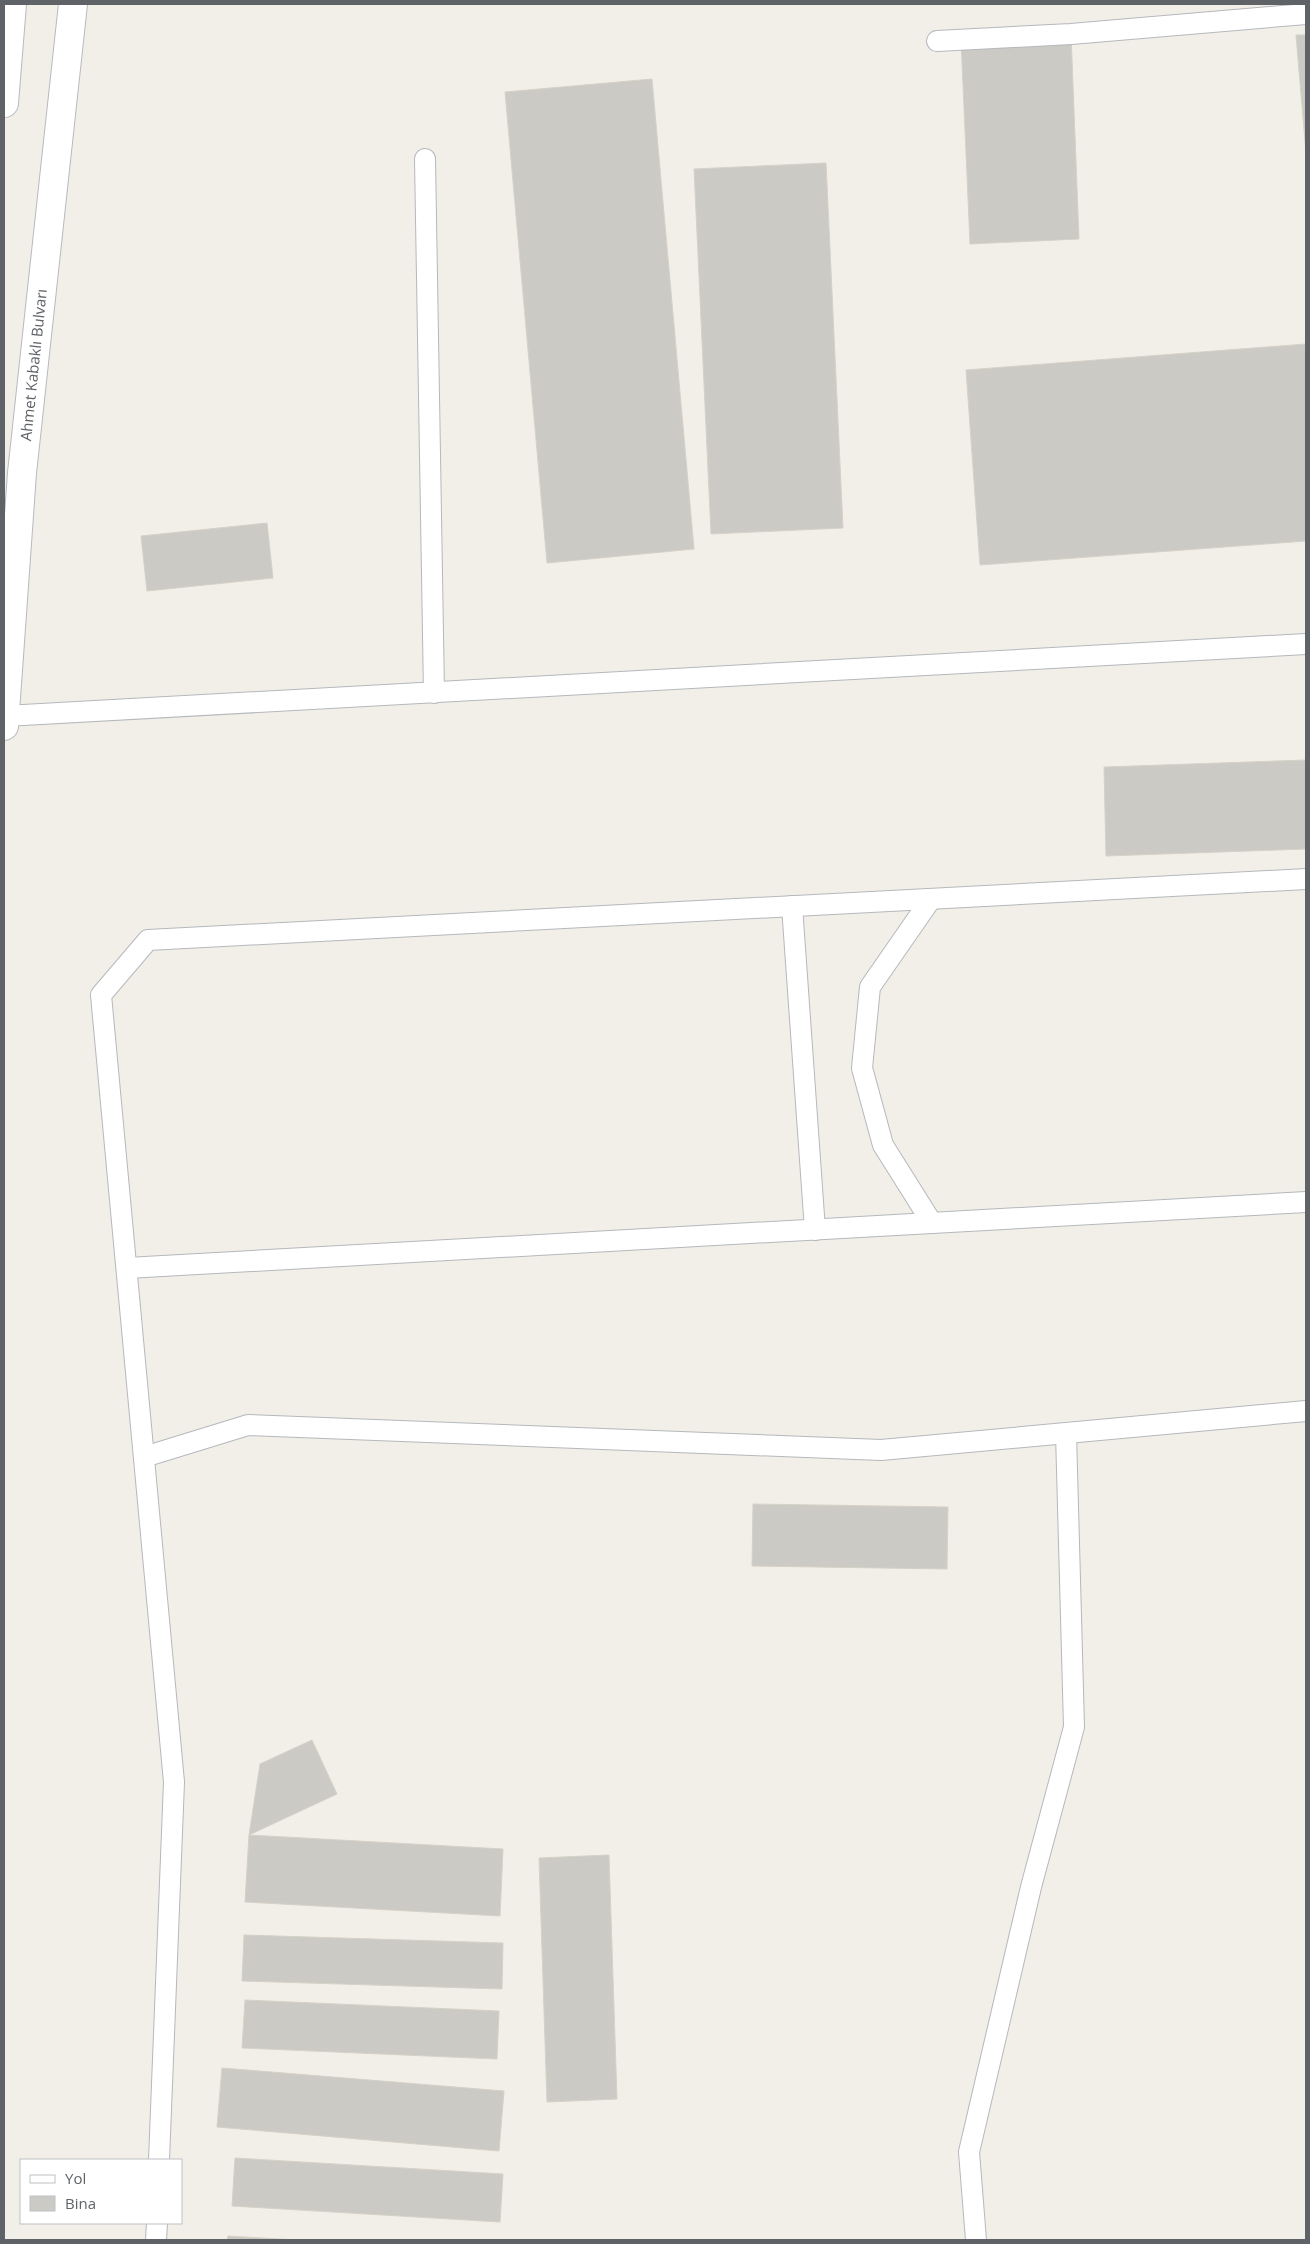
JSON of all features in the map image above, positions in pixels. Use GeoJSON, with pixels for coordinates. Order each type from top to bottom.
{"type":"FeatureCollection","features":[{"type":"Feature","properties":{"kind":"main road"},"geometry":{"type":"LineString","coordinates":[[4,104],[12,4]]}},
{"type":"Feature","properties":{"kind":"main road","name":"Ahmet Kabaklı Bulvarı"},"geometry":{"type":"LineString","coordinates":[[4,721],[25,447],[73,4]]}},
{"type":"Feature","properties":{"kind":"lane"},"geometry":{"type":"LineString","coordinates":[[937,41],[1071,34],[1306,14]]}},
{"type":"Feature","properties":{"kind":"lane"},"geometry":{"type":"LineString","coordinates":[[425,159],[434,693]]}},
{"type":"Feature","properties":{"kind":"lane"},"geometry":{"type":"LineString","coordinates":[[4,721],[434,693],[1306,644]]}},
{"type":"Feature","properties":{"kind":"lane"},"geometry":{"type":"LineString","coordinates":[[159,2159],[174,1782],[101,995],[148,940],[1306,879]]}},
{"type":"Feature","properties":{"kind":"lane"},"geometry":{"type":"LineString","coordinates":[[931,899],[870,987],[862,1068],[883,1145],[932,1223]]}},
{"type":"Feature","properties":{"kind":"lane"},"geometry":{"type":"LineString","coordinates":[[792,906],[815,1230]]}},
{"type":"Feature","properties":{"kind":"lane"},"geometry":{"type":"LineString","coordinates":[[127,1268],[1306,1202]]}},
{"type":"Feature","properties":{"kind":"lane"},"geometry":{"type":"LineString","coordinates":[[144,1457],[248,1425],[881,1450],[1306,1412]]}},
{"type":"Feature","properties":{"kind":"lane"},"geometry":{"type":"LineString","coordinates":[[976,2240],[969,2152],[1031,1888],[1074,1727],[1066,1433]]}},
{"type":"Feature","properties":{"kind":"lane"},"geometry":{"type":"LineString","coordinates":[[156,2240],[157,2224]]}},
{"type":"Feature","properties":{"kind":"building"},"geometry":{"type":"Polygon","coordinates":[[[1071,34],[1079,239],[970,244],[961,39],[1071,34]]]}},
{"type":"Feature","properties":{"kind":"building"},"geometry":{"type":"Polygon","coordinates":[[[1296,35],[1306,35],[1306,153],[1296,35]]]}},
{"type":"Feature","properties":{"kind":"building"},"geometry":{"type":"Polygon","coordinates":[[[652,79],[694,549],[547,563],[505,92],[652,79]]]}},
{"type":"Feature","properties":{"kind":"building"},"geometry":{"type":"Polygon","coordinates":[[[826,163],[843,528],[711,534],[694,169],[826,163]]]}},
{"type":"Feature","properties":{"kind":"building"},"geometry":{"type":"Polygon","coordinates":[[[1306,344],[1306,541],[980,565],[966,370],[1306,344]]]}},
{"type":"Feature","properties":{"kind":"building"},"geometry":{"type":"Polygon","coordinates":[[[267,523],[273,578],[147,591],[141,536],[267,523]]]}},
{"type":"Feature","properties":{"kind":"building"},"geometry":{"type":"Polygon","coordinates":[[[1306,760],[1306,849],[1106,856],[1104,767],[1306,760]]]}},
{"type":"Feature","properties":{"kind":"building"},"geometry":{"type":"Polygon","coordinates":[[[753,1504],[948,1507],[947,1569],[752,1566],[753,1504]]]}},
{"type":"Feature","properties":{"kind":"building"},"geometry":{"type":"Polygon","coordinates":[[[312,1740],[337,1794],[249,1835],[260,1764],[312,1740]]]}},
{"type":"Feature","properties":{"kind":"building"},"geometry":{"type":"Polygon","coordinates":[[[249,1835],[503,1849],[500,1916],[245,1902],[249,1835]]]}},
{"type":"Feature","properties":{"kind":"building"},"geometry":{"type":"Polygon","coordinates":[[[609,1855],[617,2099],[547,2102],[539,1858],[609,1855]]]}},
{"type":"Feature","properties":{"kind":"building"},"geometry":{"type":"Polygon","coordinates":[[[244,1935],[503,1943],[502,1989],[242,1981],[244,1935]]]}},
{"type":"Feature","properties":{"kind":"building"},"geometry":{"type":"Polygon","coordinates":[[[245,2000],[499,2011],[497,2059],[242,2048],[245,2000]]]}},
{"type":"Feature","properties":{"kind":"building"},"geometry":{"type":"Polygon","coordinates":[[[222,2068],[504,2091],[499,2151],[217,2127],[222,2068]]]}},
{"type":"Feature","properties":{"kind":"building"},"geometry":{"type":"Polygon","coordinates":[[[235,2158],[503,2174],[500,2222],[232,2206],[235,2158]]]}},
{"type":"Feature","properties":{"kind":"building"},"geometry":{"type":"Polygon","coordinates":[[[228,2236],[296,2240],[227,2240],[228,2236]]]}}]}
